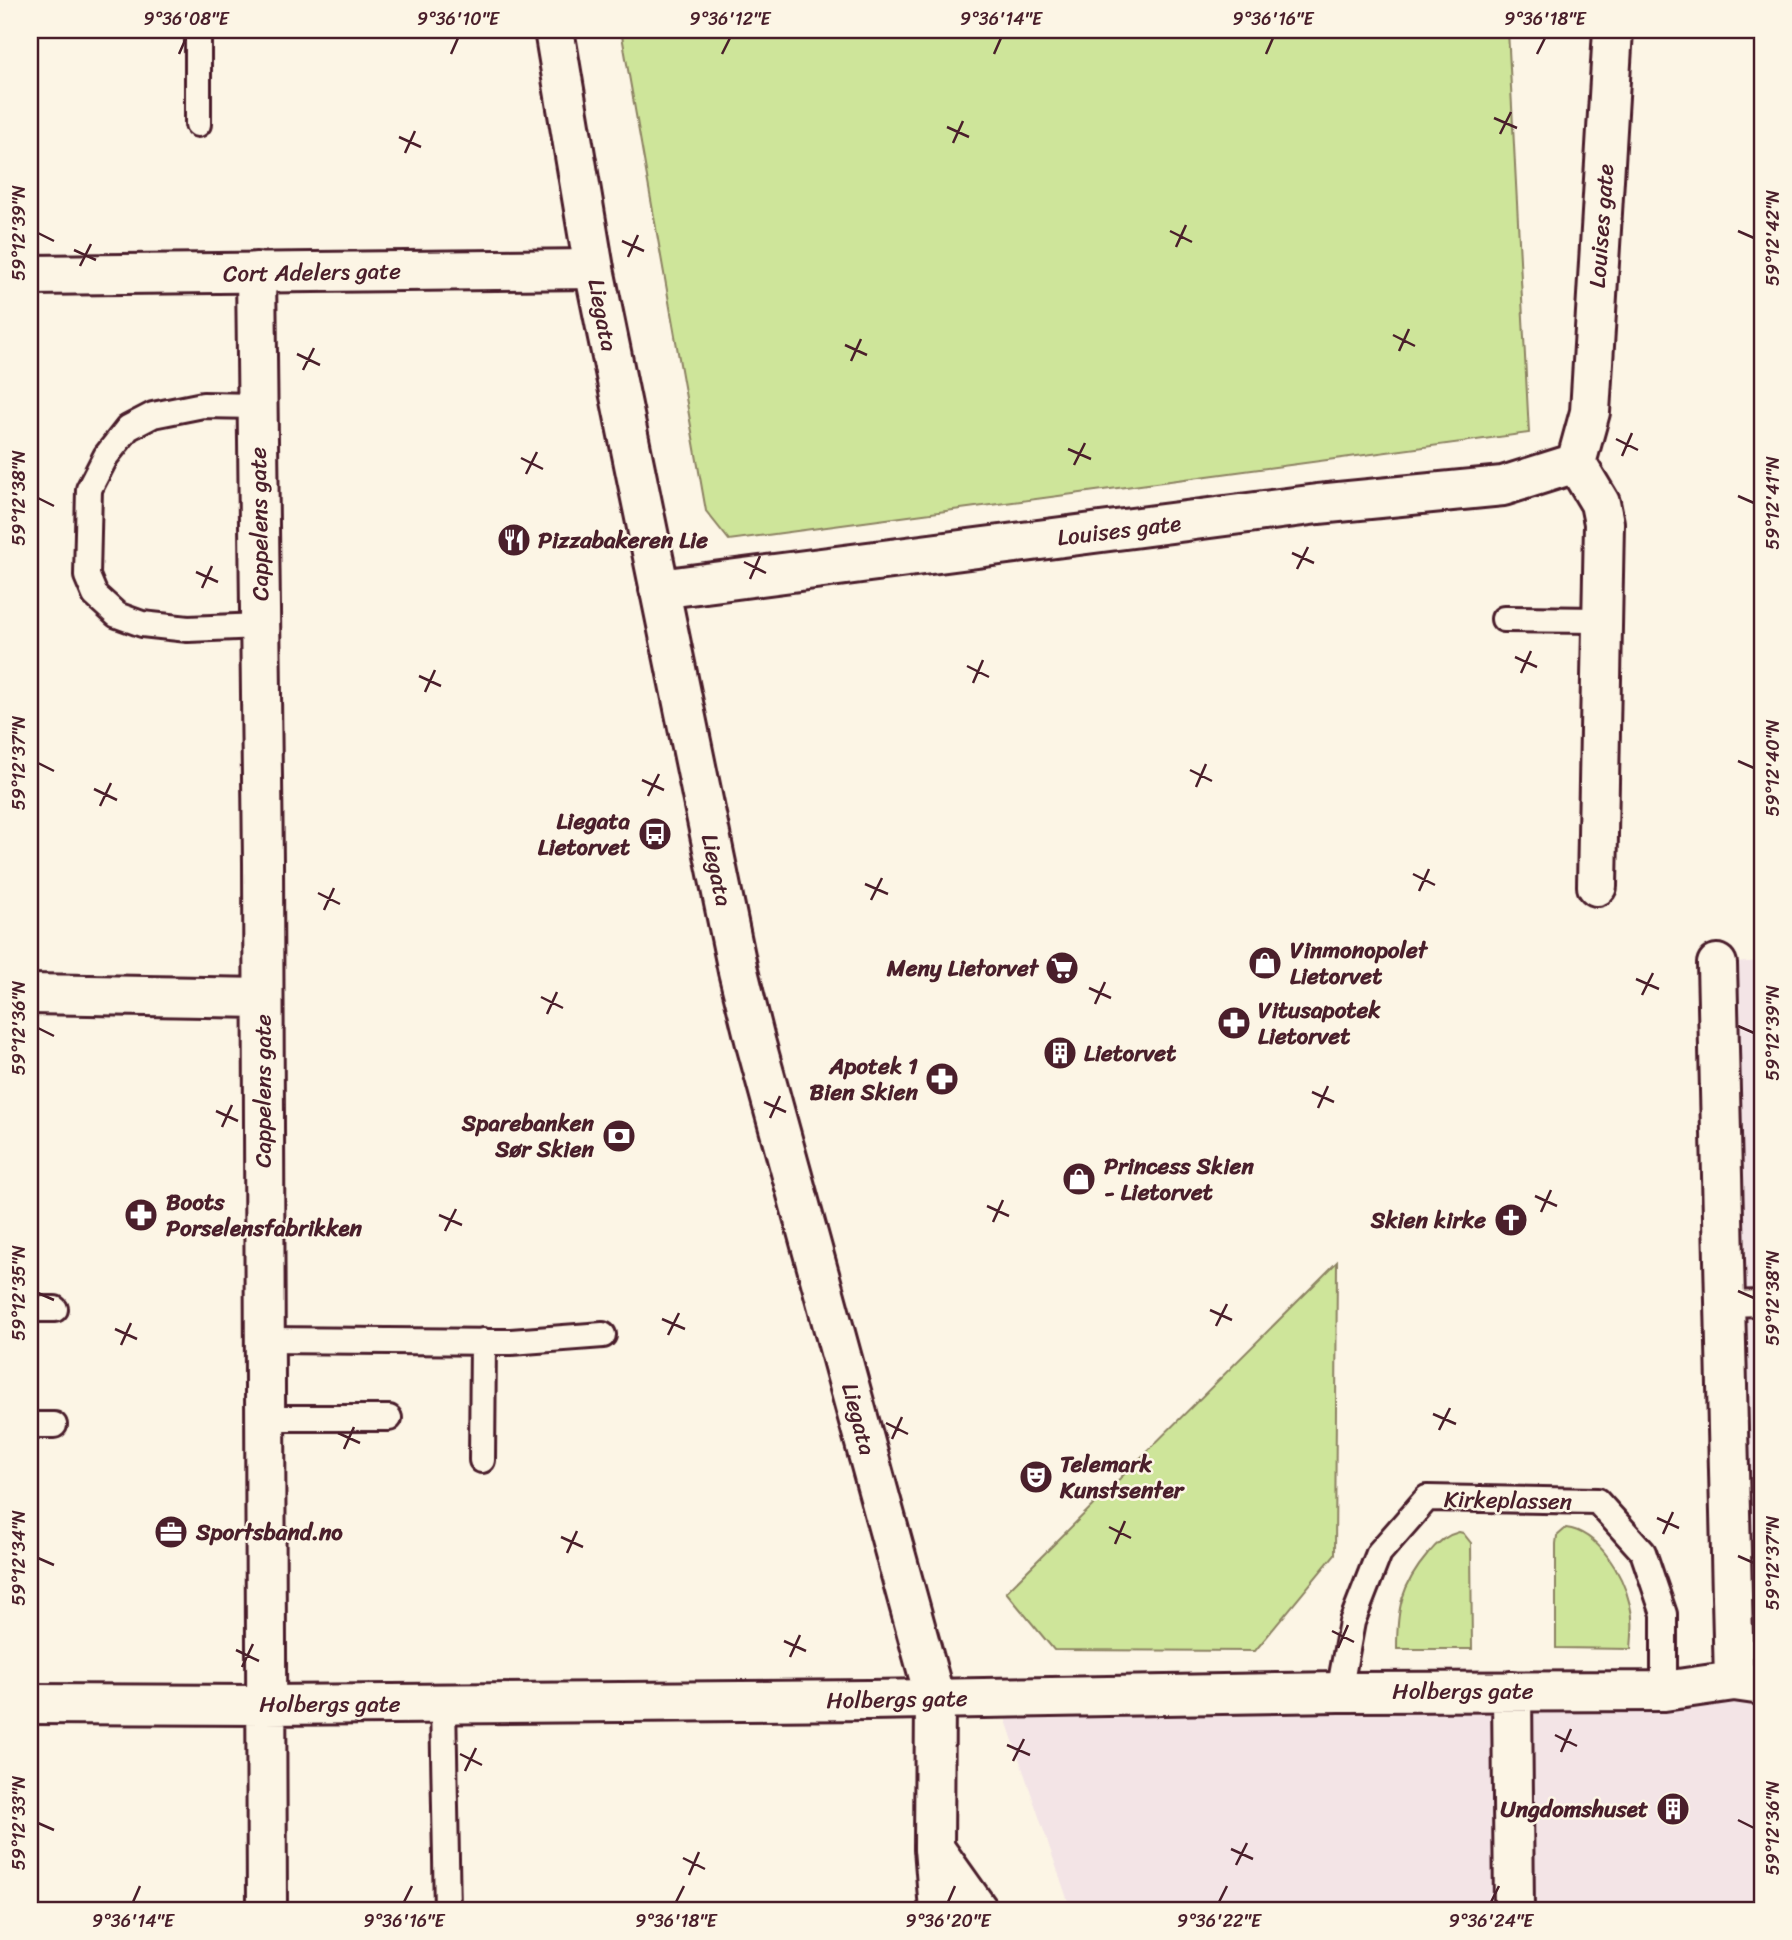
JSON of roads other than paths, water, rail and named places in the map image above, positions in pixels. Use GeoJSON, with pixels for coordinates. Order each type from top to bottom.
{"type":"FeatureCollection","features":[{"type":"Feature","properties":{"kind":"street","name":"Liegata"},"geometry":{"type":"LineString","coordinates":[[554,30],[594,269],[746,1007],[934,1699],[934,1848]]}},
{"type":"Feature","properties":{"kind":"street","name":"Louises gate"},"geometry":{"type":"LineString","coordinates":[[659,589],[1318,504],[1503,486],[1576,463],[1590,412],[1613,30]]}},
{"type":"Feature","properties":{"kind":"street","name":"Cort Adelers gate"},"geometry":{"type":"LineString","coordinates":[[30,275],[594,269]]}},
{"type":"Feature","properties":{"kind":"street","name":"Cappelens gate"},"geometry":{"type":"LineString","coordinates":[[256,272],[263,998],[264,1705],[267,1910]]}},
{"type":"Feature","properties":{"kind":"street"},"geometry":{"type":"LineString","coordinates":[[1576,463],[1600,503],[1604,523],[1597,886]]}},
{"type":"Feature","properties":{"kind":"street"},"geometry":{"type":"LineString","coordinates":[[1717,964],[1744,1303],[1748,1683]]}},
{"type":"Feature","properties":{"kind":"street"},"geometry":{"type":"LineString","coordinates":[[30,995],[263,998]]}},
{"type":"Feature","properties":{"kind":"street","name":"Holbergs gate"},"geometry":{"type":"LineString","coordinates":[[30,1704],[264,1705],[934,1699],[1339,1692],[1664,1691],[1748,1683]]}},
{"type":"Feature","properties":{"kind":"street"},"geometry":{"type":"LineString","coordinates":[[1512,1691],[1514,1910]]}},
{"type":"Feature","properties":{"kind":"street"},"geometry":{"type":"LineString","coordinates":[[923,1910],[934,1848]]}},
{"type":"Feature","properties":{"kind":"street"},"geometry":{"type":"LineString","coordinates":[[934,1848],[939,1910]]}},
{"type":"Feature","properties":{"kind":"street"},"geometry":{"type":"LineString","coordinates":[[934,1848],[978,1910]]}},
{"type":"Feature","properties":{"kind":"lane"},"geometry":{"type":"LineString","coordinates":[[198,30],[198,124]]}},
{"type":"Feature","properties":{"kind":"lane"},"geometry":{"type":"LineString","coordinates":[[257,406],[203,405],[153,415],[128,428],[106,456],[89,489],[87,576],[95,595],[117,615],[142,624],[188,629],[260,626]]}},
{"type":"Feature","properties":{"kind":"lane"},"geometry":{"type":"LineString","coordinates":[[1504,620],[1601,620]]}},
{"type":"Feature","properties":{"kind":"lane"},"geometry":{"type":"LineString","coordinates":[[30,1309],[55,1308]]}},
{"type":"Feature","properties":{"kind":"lane"},"geometry":{"type":"LineString","coordinates":[[264,1340],[483,1342],[603,1335]]}},
{"type":"Feature","properties":{"kind":"lane"},"geometry":{"type":"LineString","coordinates":[[482,1460],[483,1342]]}},
{"type":"Feature","properties":{"kind":"lane"},"geometry":{"type":"LineString","coordinates":[[264,1418],[389,1418]]}},
{"type":"Feature","properties":{"kind":"lane","name":"Kirkeplassen"},"geometry":{"type":"LineString","coordinates":[[1339,1692],[1352,1622],[1379,1553],[1427,1498],[1597,1501],[1643,1552],[1664,1614],[1664,1691]]}},
{"type":"Feature","properties":{"kind":"lane"},"geometry":{"type":"LineString","coordinates":[[443,1703],[447,1910]]}},
{"type":"Feature","properties":{"kind":"place","name":"Pizzabakeren Lie"},"geometry":{"type":"Point","coordinates":[514,540]}},
{"type":"Feature","properties":{"kind":"place","name":"Liegata Lietorvet"},"geometry":{"type":"Point","coordinates":[655,834]}},
{"type":"Feature","properties":{"kind":"place","name":"Vinmonopolet Lietorvet"},"geometry":{"type":"Point","coordinates":[1265,963]}},
{"type":"Feature","properties":{"kind":"place","name":"Meny Lietorvet"},"geometry":{"type":"Point","coordinates":[1062,968]}},
{"type":"Feature","properties":{"kind":"place","name":"Vitusapotek Lietorvet"},"geometry":{"type":"Point","coordinates":[1234,1023]}},
{"type":"Feature","properties":{"kind":"place","name":"Lietorvet"},"geometry":{"type":"Point","coordinates":[1060,1053]}},
{"type":"Feature","properties":{"kind":"place","name":"Apotek 1 Bien Skien"},"geometry":{"type":"Point","coordinates":[942,1079]}},
{"type":"Feature","properties":{"kind":"place","name":"Sparebanken Sør Skien"},"geometry":{"type":"Point","coordinates":[619,1136]}},
{"type":"Feature","properties":{"kind":"place","name":"Princess Skien - Lietorvet"},"geometry":{"type":"Point","coordinates":[1079,1179]}},
{"type":"Feature","properties":{"kind":"place","name":"Boots Porselensfabrikken"},"geometry":{"type":"Point","coordinates":[141,1215]}},
{"type":"Feature","properties":{"kind":"place","name":"Skien kirke"},"geometry":{"type":"Point","coordinates":[1511,1220]}},
{"type":"Feature","properties":{"kind":"place","name":"Telemark Kunstsenter"},"geometry":{"type":"Point","coordinates":[1036,1477]}},
{"type":"Feature","properties":{"kind":"place","name":"Sportsband.no"},"geometry":{"type":"Point","coordinates":[171,1532]}},
{"type":"Feature","properties":{"kind":"place","name":"Ungdomshuset"},"geometry":{"type":"Point","coordinates":[1673,1809]}}]}
